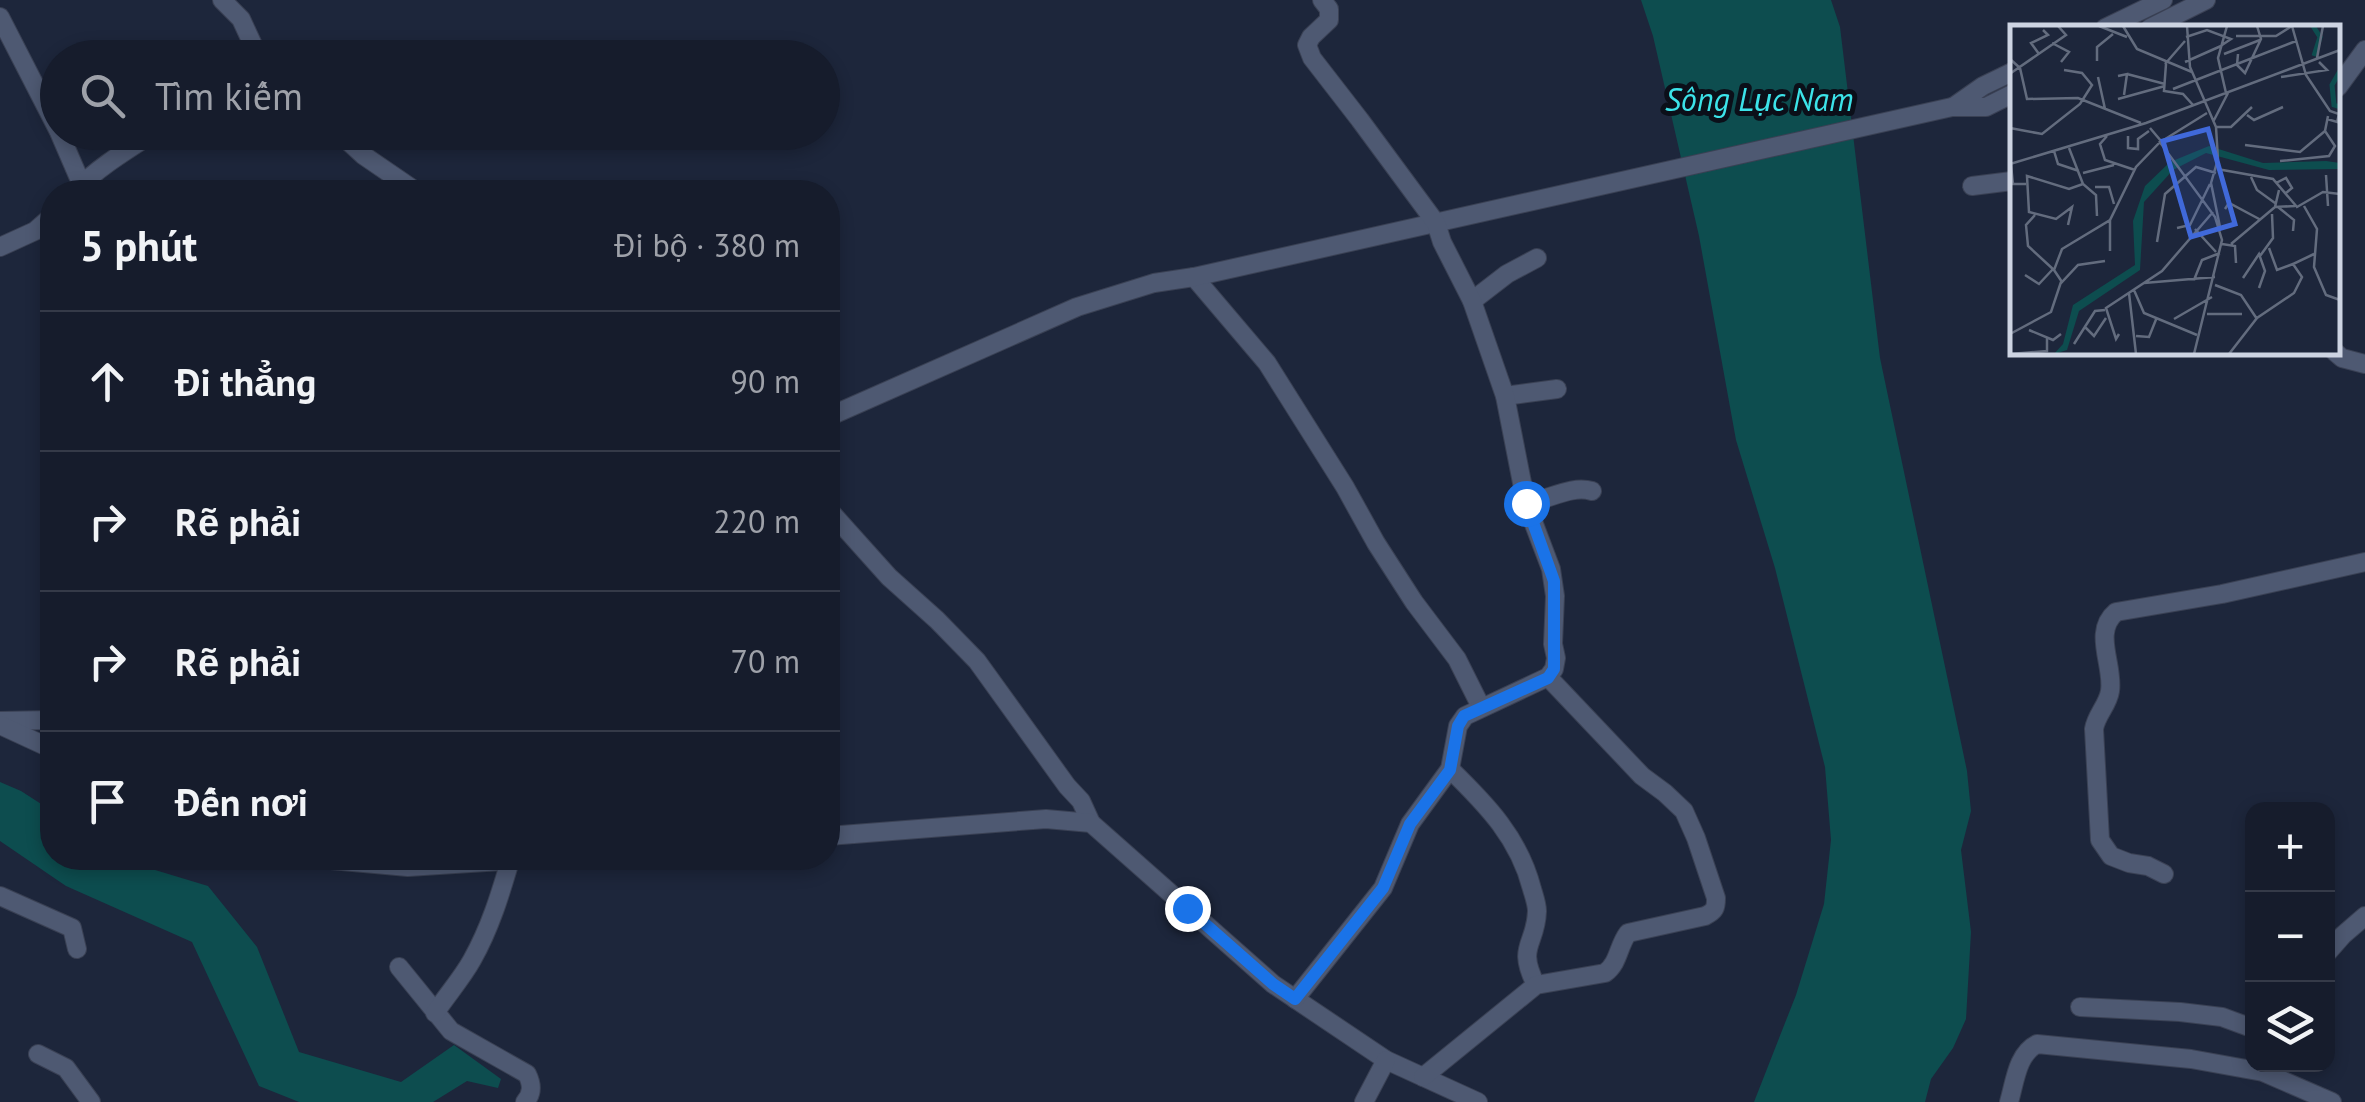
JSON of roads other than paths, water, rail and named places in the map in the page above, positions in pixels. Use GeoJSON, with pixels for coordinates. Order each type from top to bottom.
{"type":"FeatureCollection","features":[{"type":"Feature","properties":{"kind":"street"},"geometry":{"type":"LineString","coordinates":[[222,0],[241,19],[251,40]]}},
{"type":"Feature","properties":{"kind":"street"},"geometry":{"type":"LineString","coordinates":[[1295,999],[1383,888],[1410,824],[1450,770],[1458,726],[1464,716],[1548,678],[1556,658],[1554,581],[1526,503],[1505,396],[1472,300],[1436,223],[1312,58],[1306,44],[1329,20],[1329,9],[1322,0]]}},
{"type":"Feature","properties":{"kind":"street"},"geometry":{"type":"LineString","coordinates":[[2111,25],[2162,0]]}},
{"type":"Feature","properties":{"kind":"street"},"geometry":{"type":"LineString","coordinates":[[2156,25],[2206,0]]}},
{"type":"Feature","properties":{"kind":"street"},"geometry":{"type":"LineString","coordinates":[[0,18],[40,96]]}},
{"type":"Feature","properties":{"kind":"street"},"geometry":{"type":"LineString","coordinates":[[2340,84],[2365,50]]}},
{"type":"Feature","properties":{"kind":"street"},"geometry":{"type":"LineString","coordinates":[[1952,108],[1982,86],[2010,73]]}},
{"type":"Feature","properties":{"kind":"street"},"geometry":{"type":"LineString","coordinates":[[840,412],[1077,306],[1154,282],[1194,277],[1543,201],[1952,108],[1986,107],[2010,95]]}},
{"type":"Feature","properties":{"kind":"street"},"geometry":{"type":"LineString","coordinates":[[66,150],[81,180]]}},
{"type":"Feature","properties":{"kind":"street"},"geometry":{"type":"LineString","coordinates":[[97,180],[133,150]]}},
{"type":"Feature","properties":{"kind":"street"},"geometry":{"type":"LineString","coordinates":[[358,150],[399,180]]}},
{"type":"Feature","properties":{"kind":"street"},"geometry":{"type":"LineString","coordinates":[[1972,186],[2010,181]]}},
{"type":"Feature","properties":{"kind":"street"},"geometry":{"type":"LineString","coordinates":[[0,247],[40,227]]}},
{"type":"Feature","properties":{"kind":"street"},"geometry":{"type":"LineString","coordinates":[[1472,300],[1537,258]]}},
{"type":"Feature","properties":{"kind":"street"},"geometry":{"type":"LineString","coordinates":[[1194,277],[1266,362],[1346,486],[1404,588],[1457,659],[1481,707]]}},
{"type":"Feature","properties":{"kind":"street"},"geometry":{"type":"LineString","coordinates":[[2339,355],[2365,364]]}},
{"type":"Feature","properties":{"kind":"street"},"geometry":{"type":"LineString","coordinates":[[1505,396],[1557,389]]}},
{"type":"Feature","properties":{"kind":"street"},"geometry":{"type":"LineString","coordinates":[[1526,503],[1581,488],[1592,491]]}},
{"type":"Feature","properties":{"kind":"street"},"geometry":{"type":"LineString","coordinates":[[840,522],[889,577],[977,661],[1081,801],[1091,823],[1273,984],[1386,1060],[1478,1102]]}},
{"type":"Feature","properties":{"kind":"street"},"geometry":{"type":"LineString","coordinates":[[2164,874],[2111,856],[2100,840],[2094,729],[2110,692],[2104,640],[2110,616],[2365,562]]}},
{"type":"Feature","properties":{"kind":"street"},"geometry":{"type":"LineString","coordinates":[[1423,1077],[1536,985],[1604,973],[1612,967],[1628,933],[1706,916],[1716,906],[1684,810],[1642,776],[1548,678]]}},
{"type":"Feature","properties":{"kind":"street"},"geometry":{"type":"LineString","coordinates":[[0,723],[40,721]]}},
{"type":"Feature","properties":{"kind":"street"},"geometry":{"type":"LineString","coordinates":[[0,723],[40,743]]}},
{"type":"Feature","properties":{"kind":"street"},"geometry":{"type":"LineString","coordinates":[[1450,770],[1509,834],[1523,858],[1538,908],[1526,954],[1536,985]]}},
{"type":"Feature","properties":{"kind":"street"},"geometry":{"type":"LineString","coordinates":[[840,835],[1046,819],[1091,823]]}},
{"type":"Feature","properties":{"kind":"street"},"geometry":{"type":"LineString","coordinates":[[435,1013],[482,942],[494,914],[498,870]]}},
{"type":"Feature","properties":{"kind":"street"},"geometry":{"type":"LineString","coordinates":[[0,896],[72,928],[77,949]]}},
{"type":"Feature","properties":{"kind":"street"},"geometry":{"type":"LineString","coordinates":[[2335,944],[2365,916]]}},
{"type":"Feature","properties":{"kind":"street"},"geometry":{"type":"LineString","coordinates":[[399,968],[451,1031],[527,1074],[532,1083],[525,1102]]}},
{"type":"Feature","properties":{"kind":"street"},"geometry":{"type":"LineString","coordinates":[[2080,1007],[2180,1012],[2245,1026]]}},
{"type":"Feature","properties":{"kind":"street"},"geometry":{"type":"LineString","coordinates":[[2009,1102],[2020,1064],[2029,1048],[2037,1044],[2245,1066]]}},
{"type":"Feature","properties":{"kind":"street"},"geometry":{"type":"LineString","coordinates":[[38,1054],[66,1068],[92,1102]]}},
{"type":"Feature","properties":{"kind":"street"},"geometry":{"type":"LineString","coordinates":[[1364,1102],[1386,1060]]}},
{"type":"Feature","properties":{"kind":"street"},"geometry":{"type":"LineString","coordinates":[[2274,1072],[2332,1102]]}},
{"type":"Feature","properties":{"kind":"water","name":"Sông Lục Nam"},"geometry":{"type":"Polygon","coordinates":[[[1641,0],[1831,0],[1840,27],[1880,358],[1967,771],[1971,811],[1961,850],[1971,932],[1966,1019],[1953,1048],[1931,1079],[1925,1102],[1754,1102],[1796,995],[1824,904],[1831,840],[1825,767],[1775,568],[1736,440],[1699,236],[1653,36],[1641,0]]]}},
{"type":"Feature","properties":{"kind":"water"},"geometry":{"type":"Polygon","coordinates":[[[0,782],[40,803],[40,868],[0,841],[0,782]]]}},
{"type":"Feature","properties":{"kind":"water"},"geometry":{"type":"Polygon","coordinates":[[[43,870],[155,870],[208,886],[257,947],[299,1052],[401,1082],[454,1045],[501,1079],[498,1088],[467,1081],[433,1102],[299,1102],[259,1086],[192,942],[66,886],[43,870]]]}}]}
